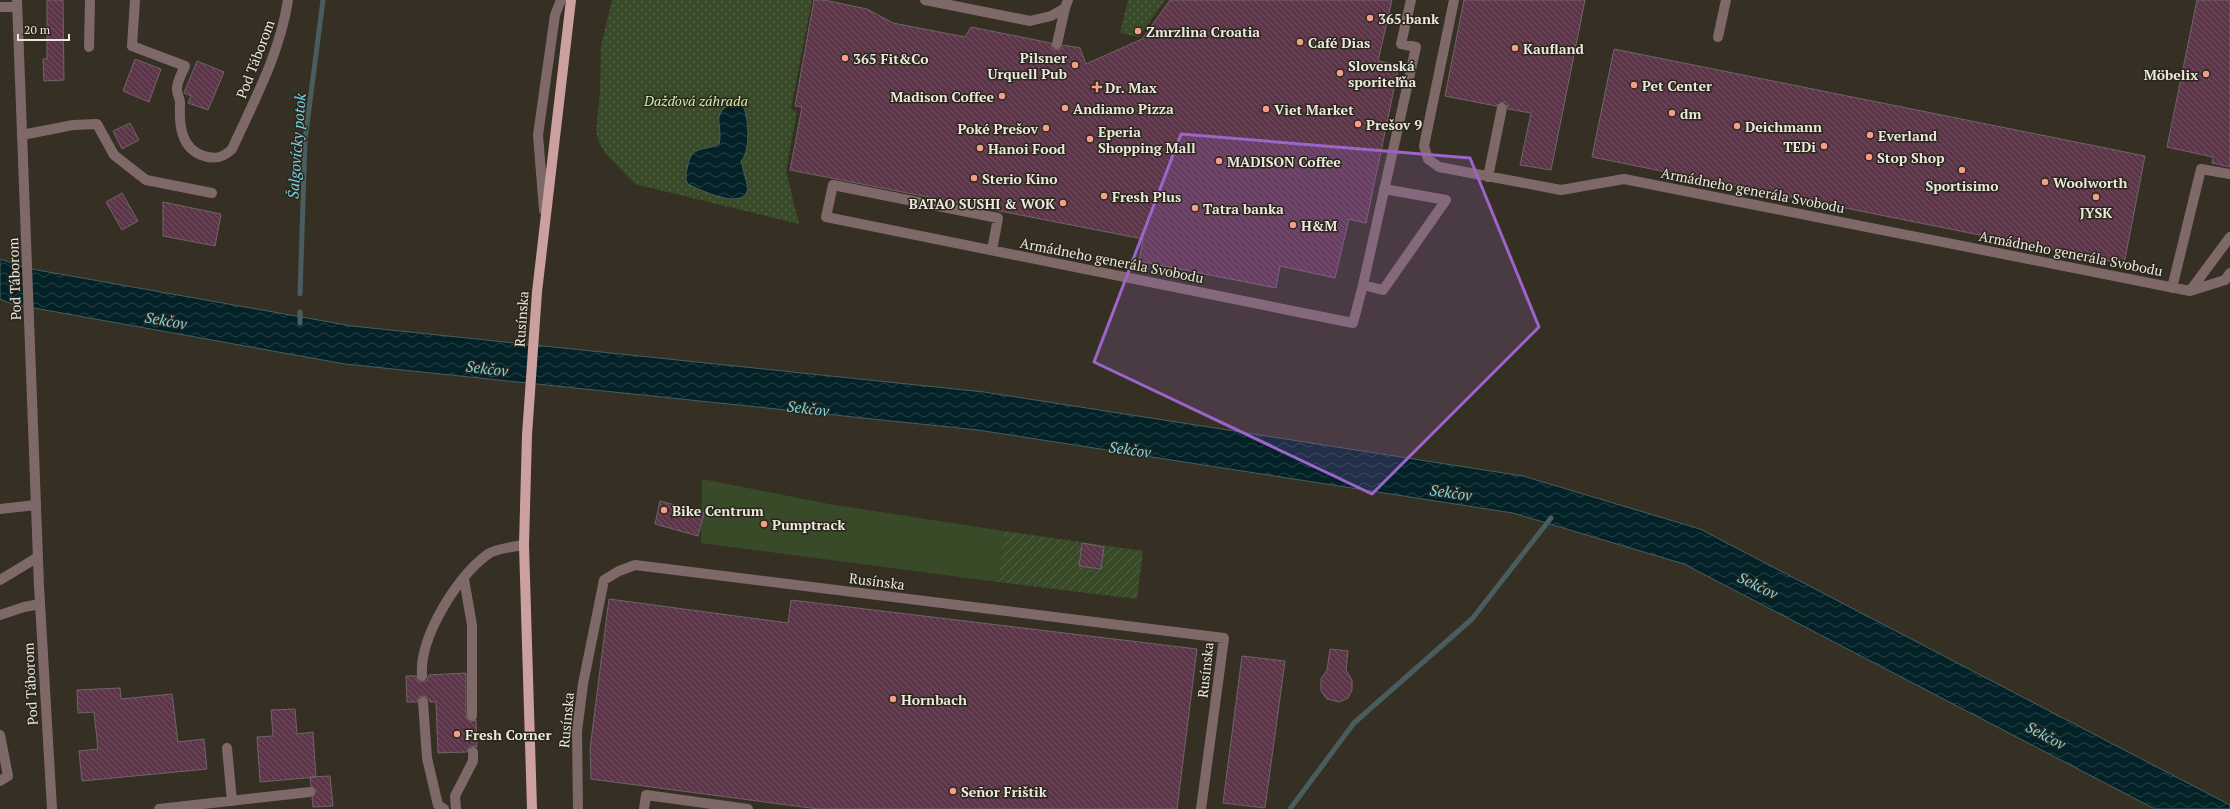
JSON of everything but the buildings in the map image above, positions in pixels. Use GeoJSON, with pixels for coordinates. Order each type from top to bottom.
{"type":"FeatureCollection","features":[{"type":"Feature","properties":{"kind":"main road","name":"Rusínska"},"geometry":{"type":"LineString","coordinates":[[532,809],[524,545],[527,435],[537,292],[571,0]]}},
{"type":"Feature","properties":{"kind":"street"},"geometry":{"type":"LineString","coordinates":[[89,47],[90,0]]}},
{"type":"Feature","properties":{"kind":"street","name":"Pod Táborom"},"geometry":{"type":"LineString","coordinates":[[135,0],[132,46],[185,66],[176,88],[181,103],[179,113],[182,133],[192,150],[209,158],[218,158],[232,149],[277,48],[285,20],[288,0]]}},
{"type":"Feature","properties":{"kind":"street"},"geometry":{"type":"LineString","coordinates":[[545,220],[538,135],[555,15],[561,0]]}},
{"type":"Feature","properties":{"kind":"street"},"geometry":{"type":"LineString","coordinates":[[926,0],[1030,21],[1051,16],[1067,4]]}},
{"type":"Feature","properties":{"kind":"street"},"geometry":{"type":"LineString","coordinates":[[1384,189],[1446,200],[1382,290],[1363,285],[1384,189],[1416,46],[1401,44],[1411,0]]}},
{"type":"Feature","properties":{"kind":"street","name":"Armádneho generála Svobodu"},"geometry":{"type":"LineString","coordinates":[[1454,0],[1424,146],[1428,159],[1439,167],[1561,190],[1624,179],[2190,291],[2225,280],[2230,273]]}},
{"type":"Feature","properties":{"kind":"street"},"geometry":{"type":"LineString","coordinates":[[1718,36],[1726,0]]}},
{"type":"Feature","properties":{"kind":"street"},"geometry":{"type":"LineString","coordinates":[[0,7],[17,3]]}},
{"type":"Feature","properties":{"kind":"street","name":"Pod Táborom"},"geometry":{"type":"LineString","coordinates":[[17,3],[40,604],[52,809]]}},
{"type":"Feature","properties":{"kind":"street"},"geometry":{"type":"LineString","coordinates":[[1057,44],[1067,4]]}},
{"type":"Feature","properties":{"kind":"street"},"geometry":{"type":"LineString","coordinates":[[1488,177],[1502,108]]}},
{"type":"Feature","properties":{"kind":"street"},"geometry":{"type":"LineString","coordinates":[[22,135],[73,125],[97,124],[114,155],[146,180],[212,193]]}},
{"type":"Feature","properties":{"kind":"street"},"geometry":{"type":"LineString","coordinates":[[2172,288],[2201,169],[2230,174]]}},
{"type":"Feature","properties":{"kind":"street","name":"Armádneho generála Svobodu"},"geometry":{"type":"LineString","coordinates":[[992,250],[998,218],[833,185],[826,217],[1353,323],[1363,285]]}},
{"type":"Feature","properties":{"kind":"street"},"geometry":{"type":"LineString","coordinates":[[2190,291],[2230,237]]}},
{"type":"Feature","properties":{"kind":"street"},"geometry":{"type":"LineString","coordinates":[[0,509],[36,505]]}},
{"type":"Feature","properties":{"kind":"street"},"geometry":{"type":"LineString","coordinates":[[422,676],[421,666],[439,615],[464,579],[488,554],[524,545]]}},
{"type":"Feature","properties":{"kind":"street"},"geometry":{"type":"LineString","coordinates":[[0,580],[38,557]]}},
{"type":"Feature","properties":{"kind":"street","name":"Rusínska"},"geometry":{"type":"LineString","coordinates":[[578,809],[577,731],[583,684],[604,580],[619,571],[635,565],[1224,638],[1201,809]]}},
{"type":"Feature","properties":{"kind":"street"},"geometry":{"type":"LineString","coordinates":[[464,579],[472,625],[472,716]]}},
{"type":"Feature","properties":{"kind":"street"},"geometry":{"type":"LineString","coordinates":[[0,615],[24,606],[40,604]]}},
{"type":"Feature","properties":{"kind":"street"},"geometry":{"type":"LineString","coordinates":[[423,702],[426,758],[438,805],[444,809]]}},
{"type":"Feature","properties":{"kind":"street"},"geometry":{"type":"LineString","coordinates":[[0,735],[8,776],[0,781]]}},
{"type":"Feature","properties":{"kind":"street"},"geometry":{"type":"LineString","coordinates":[[227,748],[232,801]]}},
{"type":"Feature","properties":{"kind":"street"},"geometry":{"type":"LineString","coordinates":[[456,809],[455,796],[473,761],[473,752]]}},
{"type":"Feature","properties":{"kind":"street"},"geometry":{"type":"LineString","coordinates":[[160,809],[310,792]]}},
{"type":"Feature","properties":{"kind":"street"},"geometry":{"type":"LineString","coordinates":[[644,809],[646,795],[748,809]]}},
{"type":"Feature","properties":{"kind":"highlighted area"},"geometry":{"type":"Polygon","coordinates":[[[1181,134],[1470,158],[1539,327],[1372,494],[1094,362],[1181,134]]]}},
{"type":"Feature","properties":{"kind":"green space","name":"Dažďová záhrada"},"geometry":{"type":"Polygon","coordinates":[[[612,0],[812,0],[791,109],[797,111],[786,171],[799,224],[635,184],[605,153],[598,140],[596,131],[600,92],[601,46],[612,0]]]}},
{"type":"Feature","properties":{"kind":"green space"},"geometry":{"type":"Polygon","coordinates":[[[1128,0],[1165,0],[1139,37],[1120,33],[1128,0]]]}},
{"type":"Feature","properties":{"kind":"green space"},"geometry":{"type":"Polygon","coordinates":[[[702,479],[829,504],[1004,531],[998,582],[701,543],[702,479]]]}},
{"type":"Feature","properties":{"kind":"green space"},"geometry":{"type":"Polygon","coordinates":[[[1004,531],[1143,551],[1137,599],[998,582],[1004,531]]]}},
{"type":"Feature","properties":{"kind":"water"},"geometry":{"type":"Polygon","coordinates":[[[735,102],[742,104],[746,116],[748,142],[741,161],[748,188],[745,195],[739,198],[731,199],[702,191],[688,184],[686,177],[689,161],[695,152],[719,144],[719,115],[727,106],[735,102]]]}},
{"type":"Feature","properties":{"kind":"water","name":"Sekčov"},"geometry":{"type":"Polygon","coordinates":[[[0,259],[26,268],[352,326],[984,392],[1523,476],[1700,529],[2230,805],[2230,809],[2155,809],[1684,564],[1513,513],[978,430],[345,364],[12,304],[0,299],[0,259]]]}},
{"type":"Feature","properties":{"kind":"waterway","name":"Šalgovícky potok"},"geometry":{"type":"LineString","coordinates":[[300,294],[305,140],[323,0]]}},
{"type":"Feature","properties":{"kind":"waterway","name":"Šalgovícky potok"},"geometry":{"type":"LineString","coordinates":[[300,312],[300,323]]}},
{"type":"Feature","properties":{"kind":"waterway"},"geometry":{"type":"LineString","coordinates":[[1290,809],[1354,723],[1472,619],[1551,518]]}},
{"type":"Feature","properties":{"kind":"place","name":"365.bank"},"geometry":{"type":"Point","coordinates":[1370,18]}},
{"type":"Feature","properties":{"kind":"place","name":"Zmrzlina Croatia"},"geometry":{"type":"Point","coordinates":[1138,31]}},
{"type":"Feature","properties":{"kind":"place","name":"Café Dias"},"geometry":{"type":"Point","coordinates":[1300,42]}},
{"type":"Feature","properties":{"kind":"place","name":"Kaufland"},"geometry":{"type":"Point","coordinates":[1515,48]}},
{"type":"Feature","properties":{"kind":"place","name":"365 Fit&Co"},"geometry":{"type":"Point","coordinates":[845,58]}},
{"type":"Feature","properties":{"kind":"place","name":"Pilsner Urquell Pub"},"geometry":{"type":"Point","coordinates":[1075,65]}},
{"type":"Feature","properties":{"kind":"place","name":"Slovenská sporiteľňa"},"geometry":{"type":"Point","coordinates":[1340,73]}},
{"type":"Feature","properties":{"kind":"place","name":"Möbelix"},"geometry":{"type":"Point","coordinates":[2206,74]}},
{"type":"Feature","properties":{"kind":"place","name":"Pet Center"},"geometry":{"type":"Point","coordinates":[1634,85]}},
{"type":"Feature","properties":{"kind":"place","name":"Dr. Max"},"geometry":{"type":"Point","coordinates":[1097,87]}},
{"type":"Feature","properties":{"kind":"place","name":"Madison Coffee"},"geometry":{"type":"Point","coordinates":[1002,96]}},
{"type":"Feature","properties":{"kind":"place","name":"Andiamo Pizza"},"geometry":{"type":"Point","coordinates":[1065,108]}},
{"type":"Feature","properties":{"kind":"place","name":"Viet Market"},"geometry":{"type":"Point","coordinates":[1266,109]}},
{"type":"Feature","properties":{"kind":"place","name":"dm"},"geometry":{"type":"Point","coordinates":[1672,113]}},
{"type":"Feature","properties":{"kind":"place","name":"Prešov 9"},"geometry":{"type":"Point","coordinates":[1358,124]}},
{"type":"Feature","properties":{"kind":"place","name":"Deichmann"},"geometry":{"type":"Point","coordinates":[1737,126]}},
{"type":"Feature","properties":{"kind":"place","name":"Poké Prešov"},"geometry":{"type":"Point","coordinates":[1046,128]}},
{"type":"Feature","properties":{"kind":"place","name":"Everland"},"geometry":{"type":"Point","coordinates":[1870,135]}},
{"type":"Feature","properties":{"kind":"place","name":"Eperia Shopping Mall"},"geometry":{"type":"Point","coordinates":[1090,139]}},
{"type":"Feature","properties":{"kind":"place","name":"TEDi"},"geometry":{"type":"Point","coordinates":[1824,146]}},
{"type":"Feature","properties":{"kind":"place","name":"Hanoi Food"},"geometry":{"type":"Point","coordinates":[980,148]}},
{"type":"Feature","properties":{"kind":"place","name":"Stop Shop"},"geometry":{"type":"Point","coordinates":[1869,157]}},
{"type":"Feature","properties":{"kind":"place","name":"MADISON Coffee"},"geometry":{"type":"Point","coordinates":[1219,161]}},
{"type":"Feature","properties":{"kind":"place","name":"Sportisimo"},"geometry":{"type":"Point","coordinates":[1962,170]}},
{"type":"Feature","properties":{"kind":"place","name":"Sterio Kino"},"geometry":{"type":"Point","coordinates":[974,178]}},
{"type":"Feature","properties":{"kind":"place","name":"Woolworth"},"geometry":{"type":"Point","coordinates":[2045,182]}},
{"type":"Feature","properties":{"kind":"place","name":"Fresh Plus"},"geometry":{"type":"Point","coordinates":[1104,196]}},
{"type":"Feature","properties":{"kind":"place","name":"JYSK"},"geometry":{"type":"Point","coordinates":[2096,197]}},
{"type":"Feature","properties":{"kind":"place","name":"BATAO SUSHI & WOK"},"geometry":{"type":"Point","coordinates":[1063,203]}},
{"type":"Feature","properties":{"kind":"place","name":"Tatra banka"},"geometry":{"type":"Point","coordinates":[1195,208]}},
{"type":"Feature","properties":{"kind":"place","name":"H&M"},"geometry":{"type":"Point","coordinates":[1293,225]}},
{"type":"Feature","properties":{"kind":"place","name":"Bike Centrum"},"geometry":{"type":"Point","coordinates":[664,510]}},
{"type":"Feature","properties":{"kind":"place","name":"Pumptrack"},"geometry":{"type":"Point","coordinates":[764,524]}},
{"type":"Feature","properties":{"kind":"place","name":"Hornbach"},"geometry":{"type":"Point","coordinates":[893,699]}},
{"type":"Feature","properties":{"kind":"place","name":"Fresh Corner"},"geometry":{"type":"Point","coordinates":[457,734]}},
{"type":"Feature","properties":{"kind":"place","name":"Señor Frištik"},"geometry":{"type":"Point","coordinates":[953,791]}}]}
